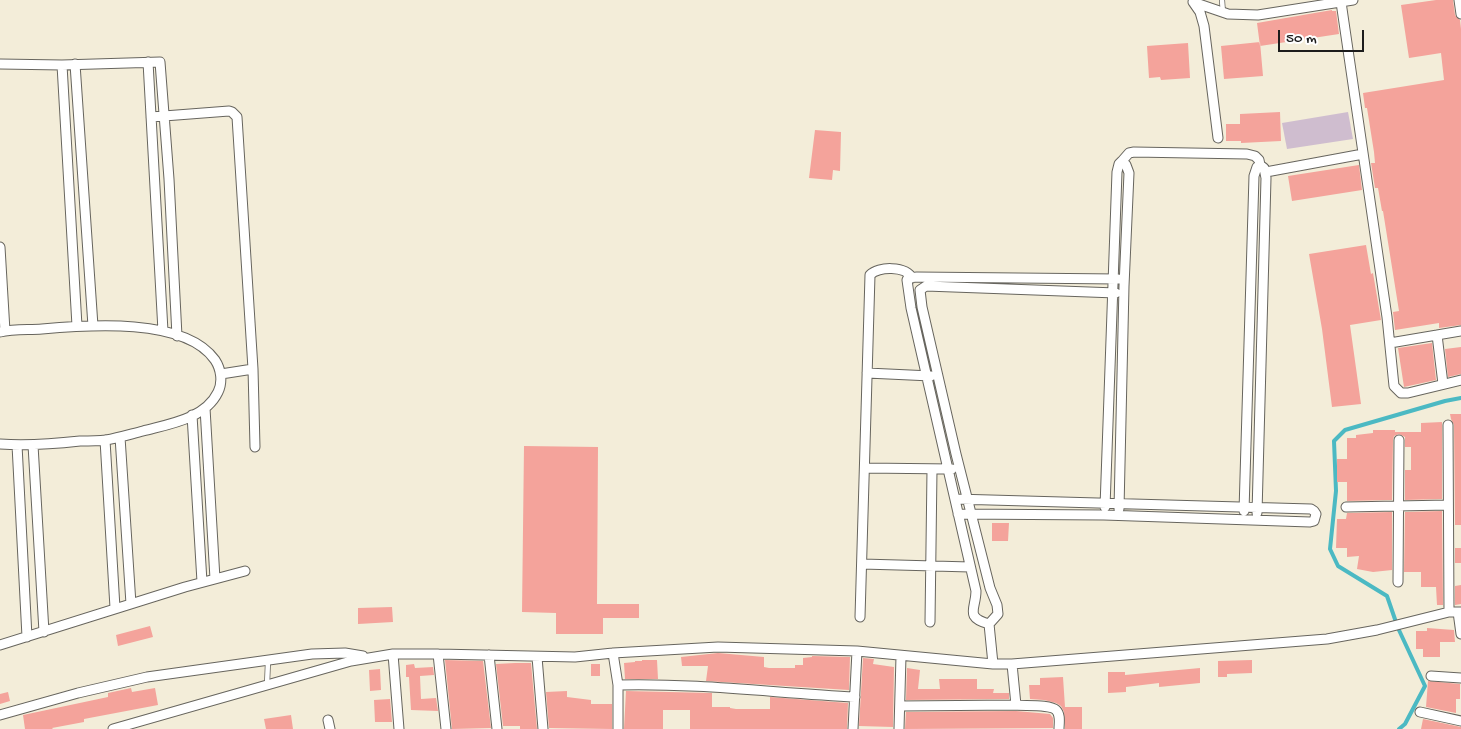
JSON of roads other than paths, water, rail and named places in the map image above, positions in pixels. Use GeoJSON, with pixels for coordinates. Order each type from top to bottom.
{"type":"FeatureCollection","features":[{"type":"Feature","properties":{"kind":"street"},"geometry":{"type":"LineString","coordinates":[[1192,1],[1228,14],[1258,15],[1353,0]]}},
{"type":"Feature","properties":{"kind":"street"},"geometry":{"type":"LineString","coordinates":[[1459,0],[1461,14]]}},
{"type":"Feature","properties":{"kind":"street"},"geometry":{"type":"LineString","coordinates":[[1192,1],[1200,12],[1204,26],[1218,138]]}},
{"type":"Feature","properties":{"kind":"street"},"geometry":{"type":"LineString","coordinates":[[1340,2],[1390,343],[1394,386],[1401,393],[1408,393],[1461,380]]}},
{"type":"Feature","properties":{"kind":"street"},"geometry":{"type":"LineString","coordinates":[[148,62],[163,332]]}},
{"type":"Feature","properties":{"kind":"street"},"geometry":{"type":"LineString","coordinates":[[0,64],[62,65],[160,62],[177,336]]}},
{"type":"Feature","properties":{"kind":"street"},"geometry":{"type":"LineString","coordinates":[[75,64],[93,326]]}},
{"type":"Feature","properties":{"kind":"street"},"geometry":{"type":"LineString","coordinates":[[62,65],[77,326]]}},
{"type":"Feature","properties":{"kind":"street"},"geometry":{"type":"LineString","coordinates":[[151,117],[229,111],[237,117],[254,369],[255,447]]}},
{"type":"Feature","properties":{"kind":"street"},"geometry":{"type":"LineString","coordinates":[[1104,515],[1117,172],[1119,164],[1129,153],[1134,152],[1247,154],[1255,156],[1263,168],[1257,519]]}},
{"type":"Feature","properties":{"kind":"street"},"geometry":{"type":"LineString","coordinates":[[1244,519],[1254,176],[1257,167],[1263,168],[1363,154]]}},
{"type":"Feature","properties":{"kind":"street"},"geometry":{"type":"LineString","coordinates":[[1119,515],[1129,173],[1126,164],[1122,160]]}},
{"type":"Feature","properties":{"kind":"street"},"geometry":{"type":"LineString","coordinates":[[0,247],[3,331],[77,326],[135,326],[163,332],[198,344],[210,353],[218,365],[221,374],[219,390],[212,402],[206,408],[180,421],[105,440],[17,445],[0,444]]}},
{"type":"Feature","properties":{"kind":"street"},"geometry":{"type":"LineString","coordinates":[[860,617],[870,275],[873,272],[890,269],[906,271],[912,278]]}},
{"type":"Feature","properties":{"kind":"street"},"geometry":{"type":"LineString","coordinates":[[988,624],[977,620],[973,613],[976,591],[926,376],[906,280],[908,278],[1125,279]]}},
{"type":"Feature","properties":{"kind":"street"},"geometry":{"type":"LineString","coordinates":[[988,624],[995,619],[998,610],[990,588],[967,498],[920,290],[926,286],[1124,293]]}},
{"type":"Feature","properties":{"kind":"street"},"geometry":{"type":"LineString","coordinates":[[1390,343],[1461,331]]}},
{"type":"Feature","properties":{"kind":"street"},"geometry":{"type":"LineString","coordinates":[[1437,335],[1443,384]]}},
{"type":"Feature","properties":{"kind":"street"},"geometry":{"type":"LineString","coordinates":[[221,374],[254,369]]}},
{"type":"Feature","properties":{"kind":"street"},"geometry":{"type":"LineString","coordinates":[[867,373],[938,376]]}},
{"type":"Feature","properties":{"kind":"street"},"geometry":{"type":"LineString","coordinates":[[206,408],[215,579]]}},
{"type":"Feature","properties":{"kind":"street"},"geometry":{"type":"LineString","coordinates":[[192,415],[202,582]]}},
{"type":"Feature","properties":{"kind":"street"},"geometry":{"type":"LineString","coordinates":[[1448,425],[1448,505],[1456,612],[1461,634]]}},
{"type":"Feature","properties":{"kind":"street"},"geometry":{"type":"LineString","coordinates":[[120,436],[130,604]]}},
{"type":"Feature","properties":{"kind":"street"},"geometry":{"type":"LineString","coordinates":[[105,440],[115,608]]}},
{"type":"Feature","properties":{"kind":"street"},"geometry":{"type":"LineString","coordinates":[[1398,582],[1399,440]]}},
{"type":"Feature","properties":{"kind":"street"},"geometry":{"type":"LineString","coordinates":[[34,444],[44,632]]}},
{"type":"Feature","properties":{"kind":"street"},"geometry":{"type":"LineString","coordinates":[[17,445],[27,637]]}},
{"type":"Feature","properties":{"kind":"street"},"geometry":{"type":"LineString","coordinates":[[865,468],[960,469]]}},
{"type":"Feature","properties":{"kind":"street"},"geometry":{"type":"LineString","coordinates":[[930,622],[932,470]]}},
{"type":"Feature","properties":{"kind":"street"},"geometry":{"type":"LineString","coordinates":[[955,499],[1311,509],[1316,514],[1314,521],[1119,515],[958,514]]}},
{"type":"Feature","properties":{"kind":"street"},"geometry":{"type":"LineString","coordinates":[[1346,507],[1448,505]]}},
{"type":"Feature","properties":{"kind":"street"},"geometry":{"type":"LineString","coordinates":[[862,564],[970,567]]}},
{"type":"Feature","properties":{"kind":"street"},"geometry":{"type":"LineString","coordinates":[[0,645],[115,608],[246,571]]}},
{"type":"Feature","properties":{"kind":"street"},"geometry":{"type":"LineString","coordinates":[[113,729],[351,661],[393,654],[576,657],[613,652],[718,647],[857,651],[993,664],[1012,664],[1327,639],[1456,612]]}},
{"type":"Feature","properties":{"kind":"street"},"geometry":{"type":"LineString","coordinates":[[988,624],[993,664]]}},
{"type":"Feature","properties":{"kind":"street"},"geometry":{"type":"LineString","coordinates":[[853,729],[857,651]]}},
{"type":"Feature","properties":{"kind":"street"},"geometry":{"type":"LineString","coordinates":[[613,652],[618,685],[618,729]]}},
{"type":"Feature","properties":{"kind":"street"},"geometry":{"type":"LineString","coordinates":[[0,715],[78,693],[147,677],[328,653],[345,653],[370,658]]}},
{"type":"Feature","properties":{"kind":"street"},"geometry":{"type":"LineString","coordinates":[[393,654],[399,729]]}},
{"type":"Feature","properties":{"kind":"street"},"geometry":{"type":"LineString","coordinates":[[438,654],[446,729]]}},
{"type":"Feature","properties":{"kind":"street"},"geometry":{"type":"LineString","coordinates":[[489,655],[497,729]]}},
{"type":"Feature","properties":{"kind":"street"},"geometry":{"type":"LineString","coordinates":[[537,656],[543,729]]}},
{"type":"Feature","properties":{"kind":"street"},"geometry":{"type":"LineString","coordinates":[[899,729],[901,656]]}},
{"type":"Feature","properties":{"kind":"street"},"geometry":{"type":"LineString","coordinates":[[1012,664],[1016,705]]}},
{"type":"Feature","properties":{"kind":"street"},"geometry":{"type":"LineString","coordinates":[[1431,676],[1461,678]]}},
{"type":"Feature","properties":{"kind":"street"},"geometry":{"type":"LineString","coordinates":[[618,685],[664,684],[855,697]]}},
{"type":"Feature","properties":{"kind":"street"},"geometry":{"type":"LineString","coordinates":[[900,706],[1016,705],[1050,707],[1056,710],[1059,716],[1059,729]]}},
{"type":"Feature","properties":{"kind":"street"},"geometry":{"type":"LineString","coordinates":[[1420,712],[1461,721]]}},
{"type":"Feature","properties":{"kind":"lane"},"geometry":{"type":"LineString","coordinates":[[1222,0],[1223,12]]}},
{"type":"Feature","properties":{"kind":"lane"},"geometry":{"type":"LineString","coordinates":[[267,686],[268,661]]}},
{"type":"Feature","properties":{"kind":"waterway"},"geometry":{"type":"LineString","coordinates":[[1399,729],[1405,724],[1425,686],[1398,628],[1387,596],[1338,566],[1330,549],[1336,491],[1334,441],[1345,430],[1461,398]]}}]}
